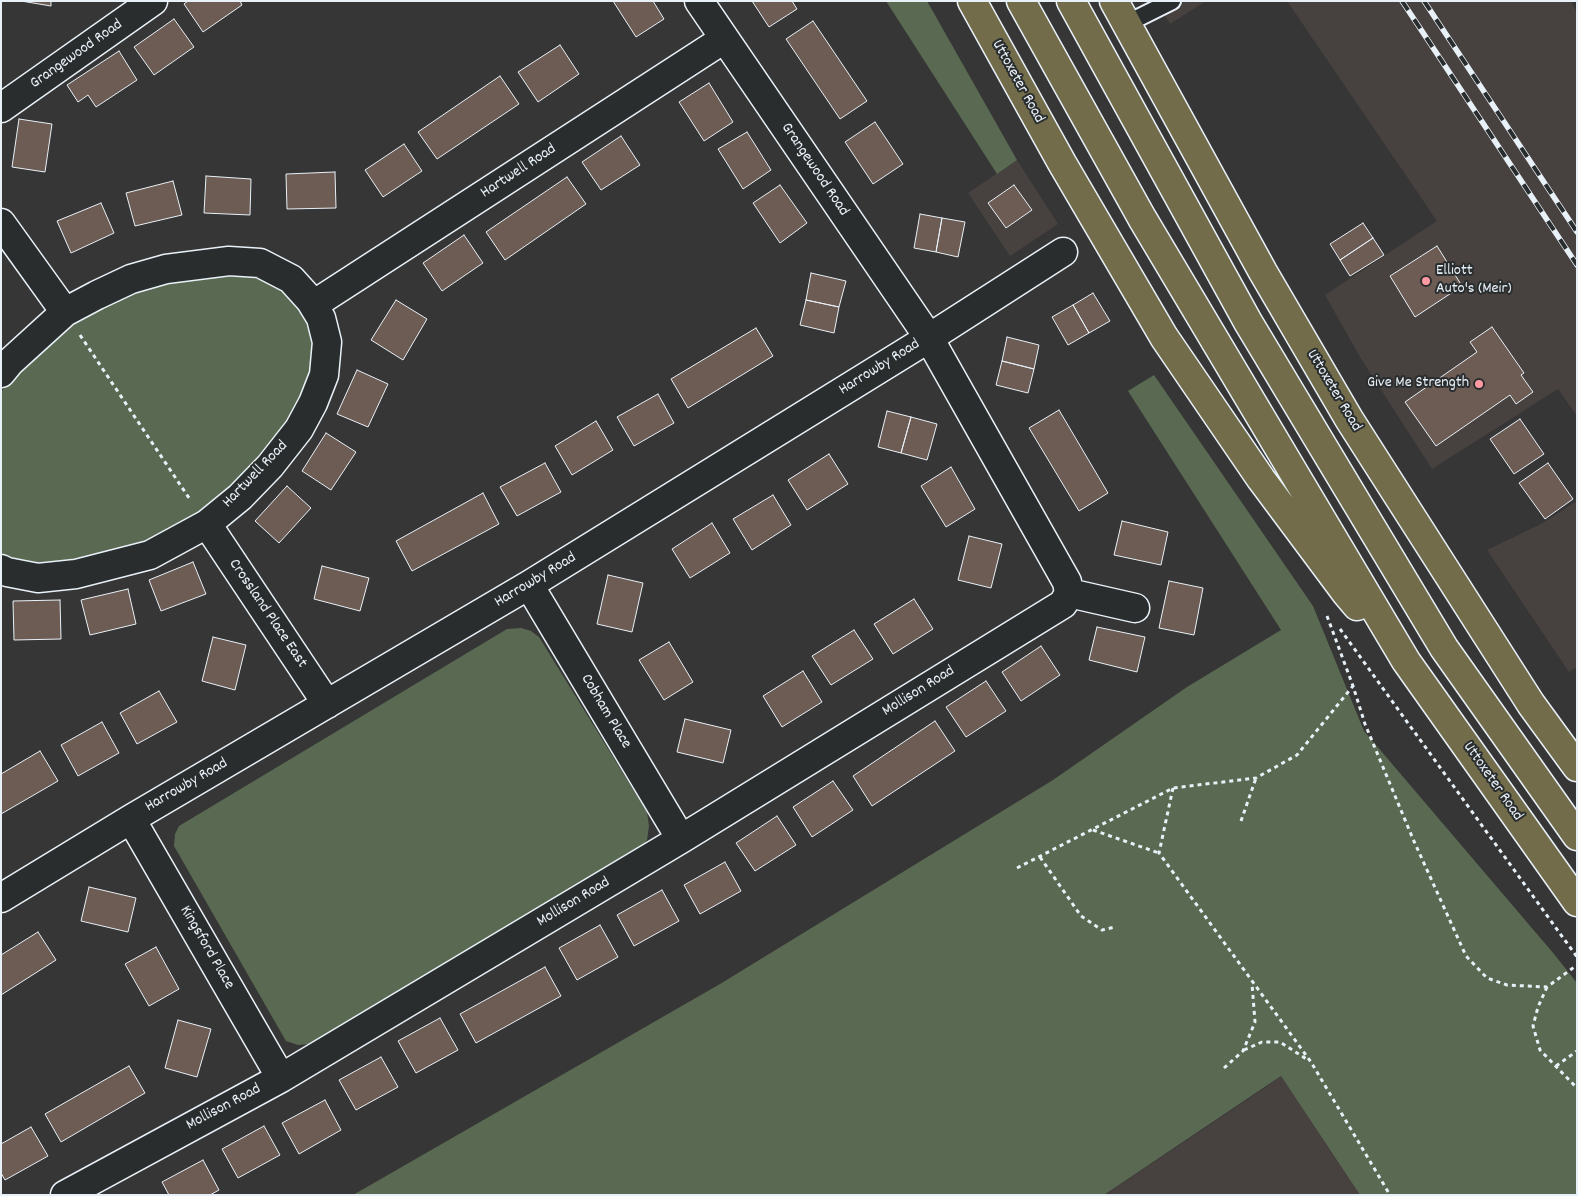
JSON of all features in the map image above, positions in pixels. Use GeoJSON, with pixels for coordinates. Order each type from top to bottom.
{"type":"FeatureCollection","features":[{"type":"Feature","properties":{"kind":"highway","name":"Uttoxeter Road"},"geometry":{"type":"LineString","coordinates":[[972,1],[1062,163],[1164,337],[1262,480],[1346,593],[1406,661],[1577,902]]}},
{"type":"Feature","properties":{"kind":"highway"},"geometry":{"type":"LineString","coordinates":[[1021,1],[1142,218],[1406,661]]}},
{"type":"Feature","properties":{"kind":"highway"},"geometry":{"type":"LineString","coordinates":[[1071,1],[1248,322],[1444,648],[1577,836]]}},
{"type":"Feature","properties":{"kind":"highway","name":"Uttoxeter Road"},"geometry":{"type":"LineString","coordinates":[[1120,12],[1264,272],[1349,419],[1531,704],[1577,767]]}},
{"type":"Feature","properties":{"kind":"street","name":"Grangewood Road"},"geometry":{"type":"LineString","coordinates":[[699,1],[929,338]]}},
{"type":"Feature","properties":{"kind":"street","name":"Grangewood Road"},"geometry":{"type":"LineString","coordinates":[[1,108],[136,6]]}},
{"type":"Feature","properties":{"kind":"street","name":"Hartwell Road"},"geometry":{"type":"LineString","coordinates":[[313,304],[724,39]]}},
{"type":"Feature","properties":{"kind":"street"},"geometry":{"type":"LineString","coordinates":[[1,223],[65,312]]}},
{"type":"Feature","properties":{"kind":"street","name":"Harrowby Road"},"geometry":{"type":"LineString","coordinates":[[1,898],[131,819],[529,585],[929,338],[1063,252]]}},
{"type":"Feature","properties":{"kind":"street","name":"Hartwell Road"},"geometry":{"type":"LineString","coordinates":[[1,372],[65,312],[131,279],[166,269],[229,260],[260,263],[291,279],[313,304],[321,318],[327,342],[324,375],[313,403],[299,429],[270,466],[240,497],[207,524],[150,555],[76,574],[38,578],[1,569]]}},
{"type":"Feature","properties":{"kind":"street"},"geometry":{"type":"LineString","coordinates":[[929,338],[1067,582],[1069,593],[1135,608]]}},
{"type":"Feature","properties":{"kind":"street","name":"Crossland Place East"},"geometry":{"type":"LineString","coordinates":[[207,524],[327,704]]}},
{"type":"Feature","properties":{"kind":"street","name":"Cobham Place"},"geometry":{"type":"LineString","coordinates":[[529,585],[681,839]]}},
{"type":"Feature","properties":{"kind":"street","name":"Mollison Road"},"geometry":{"type":"LineString","coordinates":[[65,1195],[281,1078],[681,839],[1063,604],[1069,593]]}},
{"type":"Feature","properties":{"kind":"street","name":"Kingsford Place"},"geometry":{"type":"LineString","coordinates":[[131,819],[281,1078]]}},
{"type":"Feature","properties":{"kind":"lane"},"geometry":{"type":"LineString","coordinates":[[1120,12],[1172,1]]}},
{"type":"Feature","properties":{"kind":"path"},"geometry":{"type":"LineString","coordinates":[[65,312],[207,524]]}},
{"type":"Feature","properties":{"kind":"path"},"geometry":{"type":"LineString","coordinates":[[1324,608],[1365,724],[1409,830],[1466,956],[1488,978],[1506,986],[1547,987]]}},
{"type":"Feature","properties":{"kind":"path"},"geometry":{"type":"LineString","coordinates":[[1017,868],[1173,788],[1256,778],[1297,754],[1353,686]]}},
{"type":"Feature","properties":{"kind":"path"},"geometry":{"type":"LineString","coordinates":[[1241,821],[1256,778]]}},
{"type":"Feature","properties":{"kind":"path"},"geometry":{"type":"LineString","coordinates":[[1159,853],[1173,788]]}},
{"type":"Feature","properties":{"kind":"path"},"geometry":{"type":"LineString","coordinates":[[1092,830],[1159,853],[1311,1062],[1390,1195]]}},
{"type":"Feature","properties":{"kind":"path"},"geometry":{"type":"LineString","coordinates":[[1040,857],[1081,916],[1102,930],[1115,927]]}},
{"type":"Feature","properties":{"kind":"path"},"geometry":{"type":"LineString","coordinates":[[1577,965],[1547,987],[1538,1007],[1533,1026],[1540,1050],[1577,1088]]}},
{"type":"Feature","properties":{"kind":"path"},"geometry":{"type":"LineString","coordinates":[[1243,1051],[1255,1022],[1252,983]]}},
{"type":"Feature","properties":{"kind":"path"},"geometry":{"type":"LineString","coordinates":[[1224,1068],[1243,1051],[1262,1042],[1280,1042],[1311,1062]]}},
{"type":"Feature","properties":{"kind":"path"},"geometry":{"type":"LineString","coordinates":[[1556,1066],[1577,1051]]}},
{"type":"Feature","properties":{"kind":"shaded area"},"geometry":{"type":"Polygon","coordinates":[[[1156,1],[1206,1],[1170,24],[1156,1]]]}},
{"type":"Feature","properties":{"kind":"shaded area"},"geometry":{"type":"Polygon","coordinates":[[[1287,1],[1571,1],[1577,13],[1577,416],[1558,389],[1432,469],[1360,357],[1325,295],[1437,221],[1287,1]]]}},
{"type":"Feature","properties":{"kind":"shaded area"},"geometry":{"type":"Polygon","coordinates":[[[1017,160],[1058,224],[1010,256],[968,193],[1017,160]]]}},
{"type":"Feature","properties":{"kind":"shaded area"},"geometry":{"type":"Polygon","coordinates":[[[1577,501],[1577,667],[1569,672],[1487,550],[1541,524],[1577,501]]]}},
{"type":"Feature","properties":{"kind":"shaded area"},"geometry":{"type":"Polygon","coordinates":[[[1281,1076],[1360,1195],[1105,1195],[1263,1089],[1281,1076]]]}},
{"type":"Feature","properties":{"kind":"green space"},"geometry":{"type":"Polygon","coordinates":[[[886,1],[927,1],[1017,160],[997,174],[886,1]]]}},
{"type":"Feature","properties":{"kind":"green space"},"geometry":{"type":"Polygon","coordinates":[[[229,272],[257,275],[284,289],[301,307],[310,323],[315,343],[312,372],[302,398],[289,422],[261,458],[232,488],[200,514],[145,543],[74,562],[39,566],[1,556],[1,392],[19,370],[74,322],[135,290],[169,281],[229,272]]]}},
{"type":"Feature","properties":{"kind":"green space"},"geometry":{"type":"Polygon","coordinates":[[[1154,375],[1313,606],[1364,731],[1577,983],[1577,1195],[1360,1195],[1281,1076],[1104,1195],[353,1195],[720,984],[1053,780],[1187,687],[1281,630],[1128,391],[1154,375]]]}},
{"type":"Feature","properties":{"kind":"green space"},"geometry":{"type":"Polygon","coordinates":[[[521,628],[531,631],[539,637],[647,812],[649,826],[647,840],[641,849],[310,1044],[298,1045],[286,1041],[174,846],[175,834],[179,826],[507,629],[521,628]]]}},
{"type":"Feature","properties":{"kind":"building"},"geometry":{"type":"Polygon","coordinates":[[[21,1],[51,1],[51,6],[21,1]]]}},
{"type":"Feature","properties":{"kind":"building"},"geometry":{"type":"Polygon","coordinates":[[[188,1],[240,1],[242,5],[203,32],[184,4],[188,1]]]}},
{"type":"Feature","properties":{"kind":"building"},"geometry":{"type":"Polygon","coordinates":[[[613,1],[653,1],[664,19],[636,37],[613,1]]]}},
{"type":"Feature","properties":{"kind":"building"},"geometry":{"type":"Polygon","coordinates":[[[752,1],[792,1],[797,9],[769,27],[752,1]]]}},
{"type":"Feature","properties":{"kind":"building"},"geometry":{"type":"Polygon","coordinates":[[[174,19],[194,47],[154,75],[134,47],[174,19]]]}},
{"type":"Feature","properties":{"kind":"building"},"geometry":{"type":"Polygon","coordinates":[[[813,21],[867,101],[840,119],[786,39],[813,21]]]}},
{"type":"Feature","properties":{"kind":"building"},"geometry":{"type":"Polygon","coordinates":[[[560,45],[579,74],[538,102],[518,72],[560,45]]]}},
{"type":"Feature","properties":{"kind":"building"},"geometry":{"type":"Polygon","coordinates":[[[119,51],[137,80],[96,107],[88,95],[78,102],[67,85],[119,51]]]}},
{"type":"Feature","properties":{"kind":"building"},"geometry":{"type":"Polygon","coordinates":[[[500,76],[519,104],[437,159],[418,132],[500,76]]]}},
{"type":"Feature","properties":{"kind":"building"},"geometry":{"type":"Polygon","coordinates":[[[709,83],[733,122],[704,141],[679,102],[709,83]]]}},
{"type":"Feature","properties":{"kind":"building"},"geometry":{"type":"Polygon","coordinates":[[[19,119],[52,124],[45,172],[12,167],[19,119]]]}},
{"type":"Feature","properties":{"kind":"building"},"geometry":{"type":"Polygon","coordinates":[[[875,122],[903,164],[873,184],[845,142],[875,122]]]}},
{"type":"Feature","properties":{"kind":"building"},"geometry":{"type":"Polygon","coordinates":[[[747,132],[771,170],[743,189],[718,149],[747,132]]]}},
{"type":"Feature","properties":{"kind":"building"},"geometry":{"type":"Polygon","coordinates":[[[621,136],[640,165],[601,190],[582,162],[621,136]]]}},
{"type":"Feature","properties":{"kind":"building"},"geometry":{"type":"Polygon","coordinates":[[[404,144],[422,171],[383,197],[365,170],[404,144]]]}},
{"type":"Feature","properties":{"kind":"building"},"geometry":{"type":"Polygon","coordinates":[[[335,172],[336,208],[287,209],[286,174],[335,172]]]}},
{"type":"Feature","properties":{"kind":"building"},"geometry":{"type":"Polygon","coordinates":[[[206,176],[251,179],[250,215],[204,213],[206,176]]]}},
{"type":"Feature","properties":{"kind":"building"},"geometry":{"type":"Polygon","coordinates":[[[567,177],[586,204],[505,260],[486,232],[567,177]]]}},
{"type":"Feature","properties":{"kind":"building"},"geometry":{"type":"Polygon","coordinates":[[[173,181],[182,215],[135,226],[126,193],[173,181]]]}},
{"type":"Feature","properties":{"kind":"building"},"geometry":{"type":"Polygon","coordinates":[[[780,185],[807,223],[780,243],[753,203],[780,185]]]}},
{"type":"Feature","properties":{"kind":"building"},"geometry":{"type":"Polygon","coordinates":[[[1014,185],[1032,210],[1006,228],[988,203],[1014,185]]]}},
{"type":"Feature","properties":{"kind":"building"},"geometry":{"type":"Polygon","coordinates":[[[101,203],[114,233],[71,253],[57,221],[101,203]]]}},
{"type":"Feature","properties":{"kind":"building"},"geometry":{"type":"Polygon","coordinates":[[[920,214],[942,218],[936,252],[914,248],[920,214]]]}},
{"type":"Feature","properties":{"kind":"building"},"geometry":{"type":"Polygon","coordinates":[[[942,218],[965,222],[958,257],[936,252],[942,218]]]}},
{"type":"Feature","properties":{"kind":"building"},"geometry":{"type":"Polygon","coordinates":[[[1363,223],[1373,238],[1340,260],[1330,244],[1363,223]]]}},
{"type":"Feature","properties":{"kind":"building"},"geometry":{"type":"Polygon","coordinates":[[[464,235],[483,263],[442,291],[423,263],[464,235]]]}},
{"type":"Feature","properties":{"kind":"building"},"geometry":{"type":"Polygon","coordinates":[[[1373,238],[1384,255],[1350,276],[1340,260],[1373,238]]]}},
{"type":"Feature","properties":{"kind":"building","name":"Elliott Auto's (Meir)"},"geometry":{"type":"Polygon","coordinates":[[[1437,246],[1462,286],[1415,317],[1390,276],[1437,246]]]}},
{"type":"Feature","properties":{"kind":"building"},"geometry":{"type":"Polygon","coordinates":[[[811,273],[846,281],[839,307],[806,300],[811,273]]]}},
{"type":"Feature","properties":{"kind":"building"},"geometry":{"type":"Polygon","coordinates":[[[1093,293],[1110,321],[1089,333],[1073,305],[1093,293]]]}},
{"type":"Feature","properties":{"kind":"building"},"geometry":{"type":"Polygon","coordinates":[[[396,300],[427,319],[403,360],[371,340],[396,300]]]}},
{"type":"Feature","properties":{"kind":"building"},"geometry":{"type":"Polygon","coordinates":[[[806,300],[839,307],[834,333],[800,325],[806,300]]]}},
{"type":"Feature","properties":{"kind":"building"},"geometry":{"type":"Polygon","coordinates":[[[1073,305],[1089,333],[1068,345],[1052,317],[1073,305]]]}},
{"type":"Feature","properties":{"kind":"building","name":"Give Me Strength"},"geometry":{"type":"Polygon","coordinates":[[[1492,327],[1524,373],[1521,375],[1533,392],[1516,404],[1510,395],[1436,446],[1405,402],[1477,352],[1470,342],[1492,327]]]}},
{"type":"Feature","properties":{"kind":"building"},"geometry":{"type":"Polygon","coordinates":[[[756,328],[773,356],[688,408],[671,379],[756,328]]]}},
{"type":"Feature","properties":{"kind":"building"},"geometry":{"type":"Polygon","coordinates":[[[1007,337],[1039,345],[1034,369],[1002,361],[1007,337]]]}},
{"type":"Feature","properties":{"kind":"building"},"geometry":{"type":"Polygon","coordinates":[[[1002,361],[1034,369],[1028,393],[996,385],[1002,361]]]}},
{"type":"Feature","properties":{"kind":"building"},"geometry":{"type":"Polygon","coordinates":[[[357,370],[388,384],[368,427],[337,414],[357,370]]]}},
{"type":"Feature","properties":{"kind":"building"},"geometry":{"type":"Polygon","coordinates":[[[658,394],[674,423],[634,446],[617,417],[658,394]]]}},
{"type":"Feature","properties":{"kind":"building"},"geometry":{"type":"Polygon","coordinates":[[[1059,410],[1108,493],[1079,511],[1029,428],[1059,410]]]}},
{"type":"Feature","properties":{"kind":"building"},"geometry":{"type":"Polygon","coordinates":[[[887,411],[911,417],[901,453],[878,447],[887,411]]]}},
{"type":"Feature","properties":{"kind":"building"},"geometry":{"type":"Polygon","coordinates":[[[911,417],[937,424],[927,460],[901,453],[911,417]]]}},
{"type":"Feature","properties":{"kind":"building"},"geometry":{"type":"Polygon","coordinates":[[[1520,419],[1544,454],[1514,474],[1490,439],[1520,419]]]}},
{"type":"Feature","properties":{"kind":"building"},"geometry":{"type":"Polygon","coordinates":[[[596,421],[613,450],[572,475],[555,446],[596,421]]]}},
{"type":"Feature","properties":{"kind":"building"},"geometry":{"type":"Polygon","coordinates":[[[326,433],[356,452],[331,490],[302,471],[326,433]]]}},
{"type":"Feature","properties":{"kind":"building"},"geometry":{"type":"Polygon","coordinates":[[[829,454],[848,484],[807,510],[788,480],[829,454]]]}},
{"type":"Feature","properties":{"kind":"building"},"geometry":{"type":"Polygon","coordinates":[[[545,463],[561,492],[517,516],[500,487],[545,463]]]}},
{"type":"Feature","properties":{"kind":"building"},"geometry":{"type":"Polygon","coordinates":[[[1548,463],[1573,499],[1545,519],[1519,483],[1548,463]]]}},
{"type":"Feature","properties":{"kind":"building"},"geometry":{"type":"Polygon","coordinates":[[[951,467],[975,509],[946,527],[921,486],[951,467]]]}},
{"type":"Feature","properties":{"kind":"building"},"geometry":{"type":"Polygon","coordinates":[[[287,486],[311,508],[279,543],[255,521],[287,486]]]}},
{"type":"Feature","properties":{"kind":"building"},"geometry":{"type":"Polygon","coordinates":[[[483,493],[499,524],[412,571],[396,541],[483,493]]]}},
{"type":"Feature","properties":{"kind":"building"},"geometry":{"type":"Polygon","coordinates":[[[773,495],[791,525],[752,550],[733,519],[773,495]]]}},
{"type":"Feature","properties":{"kind":"building"},"geometry":{"type":"Polygon","coordinates":[[[1122,521],[1168,532],[1161,565],[1114,555],[1122,521]]]}},
{"type":"Feature","properties":{"kind":"building"},"geometry":{"type":"Polygon","coordinates":[[[712,523],[730,553],[690,578],[672,549],[712,523]]]}},
{"type":"Feature","properties":{"kind":"building"},"geometry":{"type":"Polygon","coordinates":[[[969,536],[1002,544],[991,588],[958,580],[969,536]]]}},
{"type":"Feature","properties":{"kind":"building"},"geometry":{"type":"Polygon","coordinates":[[[193,562],[206,594],[161,611],[149,580],[193,562]]]}},
{"type":"Feature","properties":{"kind":"building"},"geometry":{"type":"Polygon","coordinates":[[[322,566],[369,578],[360,611],[314,599],[322,566]]]}},
{"type":"Feature","properties":{"kind":"building"},"geometry":{"type":"Polygon","coordinates":[[[608,575],[643,583],[632,632],[597,624],[608,575]]]}},
{"type":"Feature","properties":{"kind":"building"},"geometry":{"type":"Polygon","coordinates":[[[1169,581],[1203,588],[1194,635],[1159,628],[1169,581]]]}},
{"type":"Feature","properties":{"kind":"building"},"geometry":{"type":"Polygon","coordinates":[[[128,589],[136,624],[90,635],[81,600],[128,589]]]}},
{"type":"Feature","properties":{"kind":"building"},"geometry":{"type":"Polygon","coordinates":[[[914,599],[933,629],[893,654],[874,624],[914,599]]]}},
{"type":"Feature","properties":{"kind":"building"},"geometry":{"type":"Polygon","coordinates":[[[60,600],[61,639],[14,640],[13,601],[60,600]]]}},
{"type":"Feature","properties":{"kind":"building"},"geometry":{"type":"Polygon","coordinates":[[[1097,627],[1145,637],[1137,672],[1089,660],[1097,627]]]}},
{"type":"Feature","properties":{"kind":"building"},"geometry":{"type":"Polygon","coordinates":[[[854,630],[873,659],[831,685],[812,656],[854,630]]]}},
{"type":"Feature","properties":{"kind":"building"},"geometry":{"type":"Polygon","coordinates":[[[213,637],[246,645],[235,690],[202,681],[213,637]]]}},
{"type":"Feature","properties":{"kind":"building"},"geometry":{"type":"Polygon","coordinates":[[[669,642],[693,682],[664,700],[639,660],[669,642]]]}},
{"type":"Feature","properties":{"kind":"building"},"geometry":{"type":"Polygon","coordinates":[[[1041,646],[1060,675],[1021,701],[1002,672],[1041,646]]]}},
{"type":"Feature","properties":{"kind":"building"},"geometry":{"type":"Polygon","coordinates":[[[803,671],[822,702],[782,727],[763,696],[803,671]]]}},
{"type":"Feature","properties":{"kind":"building"},"geometry":{"type":"Polygon","coordinates":[[[986,681],[1006,711],[966,737],[946,707],[986,681]]]}},
{"type":"Feature","properties":{"kind":"building"},"geometry":{"type":"Polygon","coordinates":[[[159,691],[177,722],[137,744],[120,713],[159,691]]]}},
{"type":"Feature","properties":{"kind":"building"},"geometry":{"type":"Polygon","coordinates":[[[685,719],[731,730],[723,763],[677,752],[685,719]]]}},
{"type":"Feature","properties":{"kind":"building"},"geometry":{"type":"Polygon","coordinates":[[[935,721],[955,751],[872,806],[853,776],[935,721]]]}},
{"type":"Feature","properties":{"kind":"building"},"geometry":{"type":"Polygon","coordinates":[[[102,722],[119,753],[78,776],[61,745],[102,722]]]}},
{"type":"Feature","properties":{"kind":"building"},"geometry":{"type":"Polygon","coordinates":[[[40,751],[58,781],[1,814],[1,774],[40,751]]]}},
{"type":"Feature","properties":{"kind":"building"},"geometry":{"type":"Polygon","coordinates":[[[833,781],[853,810],[812,837],[793,807],[833,781]]]}},
{"type":"Feature","properties":{"kind":"building"},"geometry":{"type":"Polygon","coordinates":[[[777,816],[796,845],[755,871],[736,843],[777,816]]]}},
{"type":"Feature","properties":{"kind":"building"},"geometry":{"type":"Polygon","coordinates":[[[725,862],[741,891],[700,914],[684,885],[725,862]]]}},
{"type":"Feature","properties":{"kind":"building"},"geometry":{"type":"Polygon","coordinates":[[[89,887],[136,898],[128,932],[81,921],[89,887]]]}},
{"type":"Feature","properties":{"kind":"building"},"geometry":{"type":"Polygon","coordinates":[[[662,890],[679,921],[634,946],[617,915],[662,890]]]}},
{"type":"Feature","properties":{"kind":"building"},"geometry":{"type":"Polygon","coordinates":[[[600,925],[618,957],[577,980],[559,948],[600,925]]]}},
{"type":"Feature","properties":{"kind":"building"},"geometry":{"type":"Polygon","coordinates":[[[38,932],[56,960],[1,995],[1,955],[38,932]]]}},
{"type":"Feature","properties":{"kind":"building"},"geometry":{"type":"Polygon","coordinates":[[[156,947],[179,989],[149,1006],[125,964],[156,947]]]}},
{"type":"Feature","properties":{"kind":"building"},"geometry":{"type":"Polygon","coordinates":[[[545,967],[561,996],[476,1043],[460,1014],[545,967]]]}},
{"type":"Feature","properties":{"kind":"building"},"geometry":{"type":"Polygon","coordinates":[[[440,1018],[458,1050],[416,1073],[398,1041],[440,1018]]]}},
{"type":"Feature","properties":{"kind":"building"},"geometry":{"type":"Polygon","coordinates":[[[178,1020],[211,1029],[197,1077],[165,1068],[178,1020]]]}},
{"type":"Feature","properties":{"kind":"building"},"geometry":{"type":"Polygon","coordinates":[[[381,1057],[398,1087],[356,1110],[339,1080],[381,1057]]]}},
{"type":"Feature","properties":{"kind":"building"},"geometry":{"type":"Polygon","coordinates":[[[129,1066],[145,1093],[61,1142],[45,1114],[129,1066]]]}},
{"type":"Feature","properties":{"kind":"building"},"geometry":{"type":"Polygon","coordinates":[[[325,1100],[341,1130],[299,1154],[282,1123],[325,1100]]]}},
{"type":"Feature","properties":{"kind":"building"},"geometry":{"type":"Polygon","coordinates":[[[264,1126],[280,1155],[238,1178],[222,1149],[264,1126]]]}},
{"type":"Feature","properties":{"kind":"building"},"geometry":{"type":"Polygon","coordinates":[[[31,1127],[48,1156],[5,1180],[1,1173],[1,1144],[31,1127]]]}},
{"type":"Feature","properties":{"kind":"building"},"geometry":{"type":"Polygon","coordinates":[[[203,1160],[219,1190],[210,1195],[169,1195],[162,1182],[203,1160]]]}},
{"type":"Feature","properties":{"kind":"railway"},"geometry":{"type":"LineString","coordinates":[[1402,1],[1577,265]]}},
{"type":"Feature","properties":{"kind":"railway"},"geometry":{"type":"LineString","coordinates":[[1424,1],[1577,232]]}},
{"type":"Feature","properties":{"kind":"place","name":"Elliott Auto's (Meir)"},"geometry":{"type":"Point","coordinates":[1426,281]}},
{"type":"Feature","properties":{"kind":"place","name":"Give Me Strength"},"geometry":{"type":"Point","coordinates":[1479,384]}}]}
